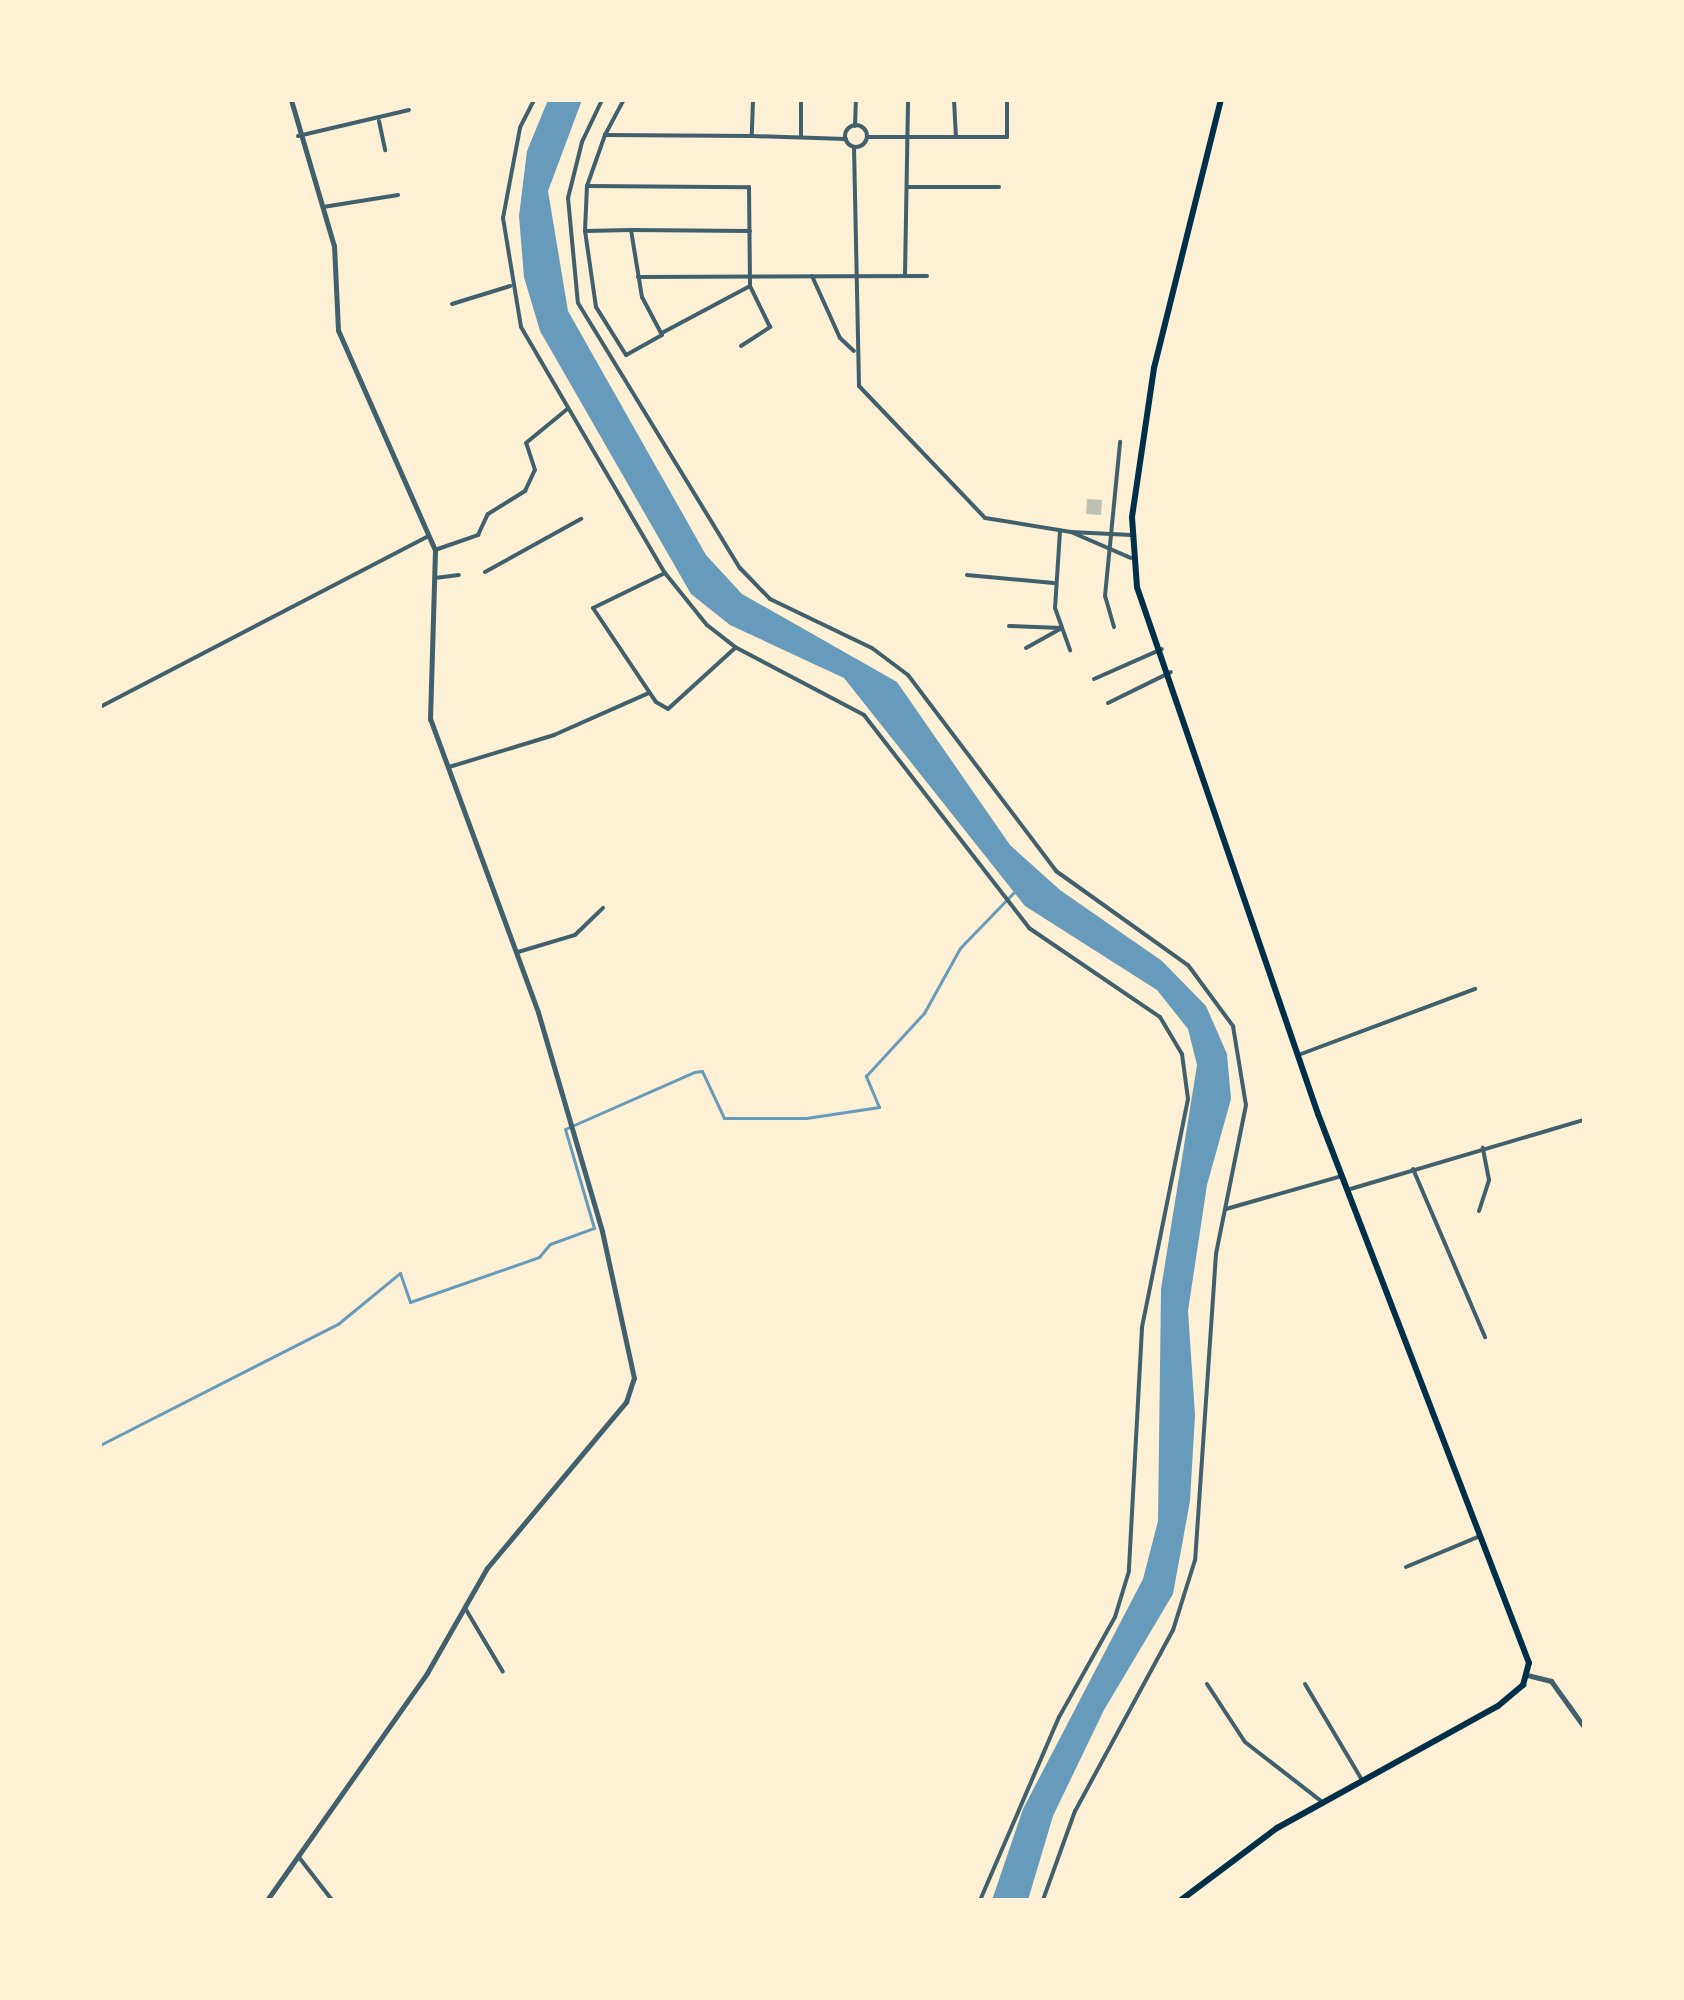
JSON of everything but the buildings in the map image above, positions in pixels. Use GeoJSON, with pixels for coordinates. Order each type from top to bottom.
{"type":"FeatureCollection","features":[{"type":"Feature","properties":{"kind":"main road"},"geometry":{"type":"LineString","coordinates":[[1181,1900],[1321,1801],[1364,1782],[1436,1735],[1498,1706],[1527,1675],[1527,1652],[1347,1190],[1131,558],[1131,535],[1156,354],[1221,100]]}},
{"type":"Feature","properties":{"kind":"street"},"geometry":{"type":"LineString","coordinates":[[267,1900],[465,1608],[487,1568],[626,1402],[634,1378],[602,1231],[518,952],[428,702],[435,550],[338,330],[336,266],[298,136],[291,100]]}},
{"type":"Feature","properties":{"kind":"street"},"geometry":{"type":"LineString","coordinates":[[534,100],[506,187],[510,286],[521,327],[566,410],[664,571],[701,619],[735,647],[864,715],[1006,903],[1062,954],[1160,1017],[1187,1074],[1143,1324],[1129,1571],[1115,1617],[1059,1717],[980,1900]]}},
{"type":"Feature","properties":{"kind":"street"},"geometry":{"type":"LineString","coordinates":[[602,100],[568,198],[574,286],[587,325],[756,589],[888,658],[928,697],[1056,871],[1188,965],[1224,1008],[1247,1091],[1226,1209],[1187,1593],[1075,1811],[1043,1900]]}},
{"type":"Feature","properties":{"kind":"street"},"geometry":{"type":"LineString","coordinates":[[624,100],[605,135],[587,186],[585,231],[596,307],[623,354],[750,286]]}},
{"type":"Feature","properties":{"kind":"street"},"geometry":{"type":"LineString","coordinates":[[752,136],[753,100]]}},
{"type":"Feature","properties":{"kind":"street"},"geometry":{"type":"LineString","coordinates":[[801,100],[801,136]]}},
{"type":"Feature","properties":{"kind":"street"},"geometry":{"type":"LineString","coordinates":[[846,139],[855,126],[856,100]]}},
{"type":"Feature","properties":{"kind":"street"},"geometry":{"type":"LineString","coordinates":[[905,275],[908,100]]}},
{"type":"Feature","properties":{"kind":"street"},"geometry":{"type":"LineString","coordinates":[[954,100],[956,137]]}},
{"type":"Feature","properties":{"kind":"street"},"geometry":{"type":"LineString","coordinates":[[854,147],[867,137],[1010,136],[1007,100]]}},
{"type":"Feature","properties":{"kind":"street"},"geometry":{"type":"LineString","coordinates":[[298,136],[379,121],[409,110]]}},
{"type":"Feature","properties":{"kind":"street"},"geometry":{"type":"LineString","coordinates":[[379,121],[385,150]]}},
{"type":"Feature","properties":{"kind":"street"},"geometry":{"type":"LineString","coordinates":[[855,126],[867,137]]}},
{"type":"Feature","properties":{"kind":"street"},"geometry":{"type":"LineString","coordinates":[[605,135],[846,139],[854,147],[854,351],[866,399],[985,518],[1060,531],[1131,535]]}},
{"type":"Feature","properties":{"kind":"street"},"geometry":{"type":"LineString","coordinates":[[587,186],[745,185],[750,231],[750,286],[770,325],[741,346]]}},
{"type":"Feature","properties":{"kind":"street"},"geometry":{"type":"LineString","coordinates":[[907,187],[999,187]]}},
{"type":"Feature","properties":{"kind":"street"},"geometry":{"type":"LineString","coordinates":[[321,208],[398,195]]}},
{"type":"Feature","properties":{"kind":"street"},"geometry":{"type":"LineString","coordinates":[[631,230],[636,277],[662,333]]}},
{"type":"Feature","properties":{"kind":"street"},"geometry":{"type":"LineString","coordinates":[[585,231],[750,231]]}},
{"type":"Feature","properties":{"kind":"street"},"geometry":{"type":"LineString","coordinates":[[812,276],[840,338],[854,351]]}},
{"type":"Feature","properties":{"kind":"street"},"geometry":{"type":"LineString","coordinates":[[636,277],[927,276]]}},
{"type":"Feature","properties":{"kind":"street"},"geometry":{"type":"LineString","coordinates":[[452,304],[510,286]]}},
{"type":"Feature","properties":{"kind":"street"},"geometry":{"type":"LineString","coordinates":[[435,550],[478,535],[482,519],[525,491],[535,470],[526,443],[566,410]]}},
{"type":"Feature","properties":{"kind":"street"},"geometry":{"type":"LineString","coordinates":[[1114,627],[1105,596],[1112,551],[1120,442]]}},
{"type":"Feature","properties":{"kind":"street"},"geometry":{"type":"LineString","coordinates":[[485,572],[581,519]]}},
{"type":"Feature","properties":{"kind":"street"},"geometry":{"type":"LineString","coordinates":[[1060,531],[1054,583],[1062,628],[1070,650]]}},
{"type":"Feature","properties":{"kind":"street"},"geometry":{"type":"LineString","coordinates":[[1071,532],[1131,558]]}},
{"type":"Feature","properties":{"kind":"street"},"geometry":{"type":"LineString","coordinates":[[100,707],[429,536]]}},
{"type":"Feature","properties":{"kind":"street"},"geometry":{"type":"LineString","coordinates":[[664,571],[593,608],[649,693],[667,710],[735,647]]}},
{"type":"Feature","properties":{"kind":"street"},"geometry":{"type":"LineString","coordinates":[[435,578],[459,575]]}},
{"type":"Feature","properties":{"kind":"street"},"geometry":{"type":"LineString","coordinates":[[967,575],[1054,583]]}},
{"type":"Feature","properties":{"kind":"street"},"geometry":{"type":"LineString","coordinates":[[1009,626],[1062,628]]}},
{"type":"Feature","properties":{"kind":"street"},"geometry":{"type":"LineString","coordinates":[[1026,648],[1062,628]]}},
{"type":"Feature","properties":{"kind":"street"},"geometry":{"type":"LineString","coordinates":[[1094,679],[1162,649]]}},
{"type":"Feature","properties":{"kind":"street"},"geometry":{"type":"LineString","coordinates":[[1108,703],[1171,672]]}},
{"type":"Feature","properties":{"kind":"street"},"geometry":{"type":"LineString","coordinates":[[449,767],[554,735],[649,693]]}},
{"type":"Feature","properties":{"kind":"street"},"geometry":{"type":"LineString","coordinates":[[518,952],[575,935],[603,908]]}},
{"type":"Feature","properties":{"kind":"street"},"geometry":{"type":"LineString","coordinates":[[1301,1054],[1475,989]]}},
{"type":"Feature","properties":{"kind":"street"},"geometry":{"type":"LineString","coordinates":[[1347,1190],[1584,1120]]}},
{"type":"Feature","properties":{"kind":"street"},"geometry":{"type":"LineString","coordinates":[[1479,1211],[1489,1180],[1483,1148]]}},
{"type":"Feature","properties":{"kind":"street"},"geometry":{"type":"LineString","coordinates":[[1413,1169],[1485,1337]]}},
{"type":"Feature","properties":{"kind":"street"},"geometry":{"type":"LineString","coordinates":[[1226,1209],[1342,1176]]}},
{"type":"Feature","properties":{"kind":"street"},"geometry":{"type":"LineString","coordinates":[[1406,1567],[1480,1536]]}},
{"type":"Feature","properties":{"kind":"street"},"geometry":{"type":"LineString","coordinates":[[465,1608],[503,1672]]}},
{"type":"Feature","properties":{"kind":"street"},"geometry":{"type":"LineString","coordinates":[[1527,1675],[1551,1681],[1584,1727]]}},
{"type":"Feature","properties":{"kind":"street"},"geometry":{"type":"LineString","coordinates":[[1207,1684],[1245,1742],[1321,1801]]}},
{"type":"Feature","properties":{"kind":"street"},"geometry":{"type":"LineString","coordinates":[[1305,1684],[1364,1782]]}},
{"type":"Feature","properties":{"kind":"street"},"geometry":{"type":"LineString","coordinates":[[298,1856],[332,1900]]}},
{"type":"Feature","properties":{"kind":"water"},"geometry":{"type":"Polygon","coordinates":[[[548,100],[582,100],[548,191],[568,311],[706,555],[742,594],[897,682],[1010,845],[1060,890],[1162,961],[1206,1006],[1227,1054],[1231,1099],[1207,1185],[1188,1311],[1195,1415],[1190,1501],[1173,1594],[1104,1710],[1053,1816],[1028,1900],[992,1900],[1023,1809],[1143,1579],[1158,1521],[1161,1289],[1197,1065],[1188,1029],[1157,990],[1025,906],[844,678],[730,625],[691,594],[540,331],[524,277],[519,216],[527,151],[548,100]]]}},
{"type":"Feature","properties":{"kind":"waterway"},"geometry":{"type":"LineString","coordinates":[[100,1445],[339,1323],[400,1273],[410,1302],[539,1257],[550,1244],[594,1228],[565,1129],[694,1072],[702,1071],[724,1118],[806,1118],[879,1107],[866,1076],[924,1013],[960,948],[1015,891]]}}]}
